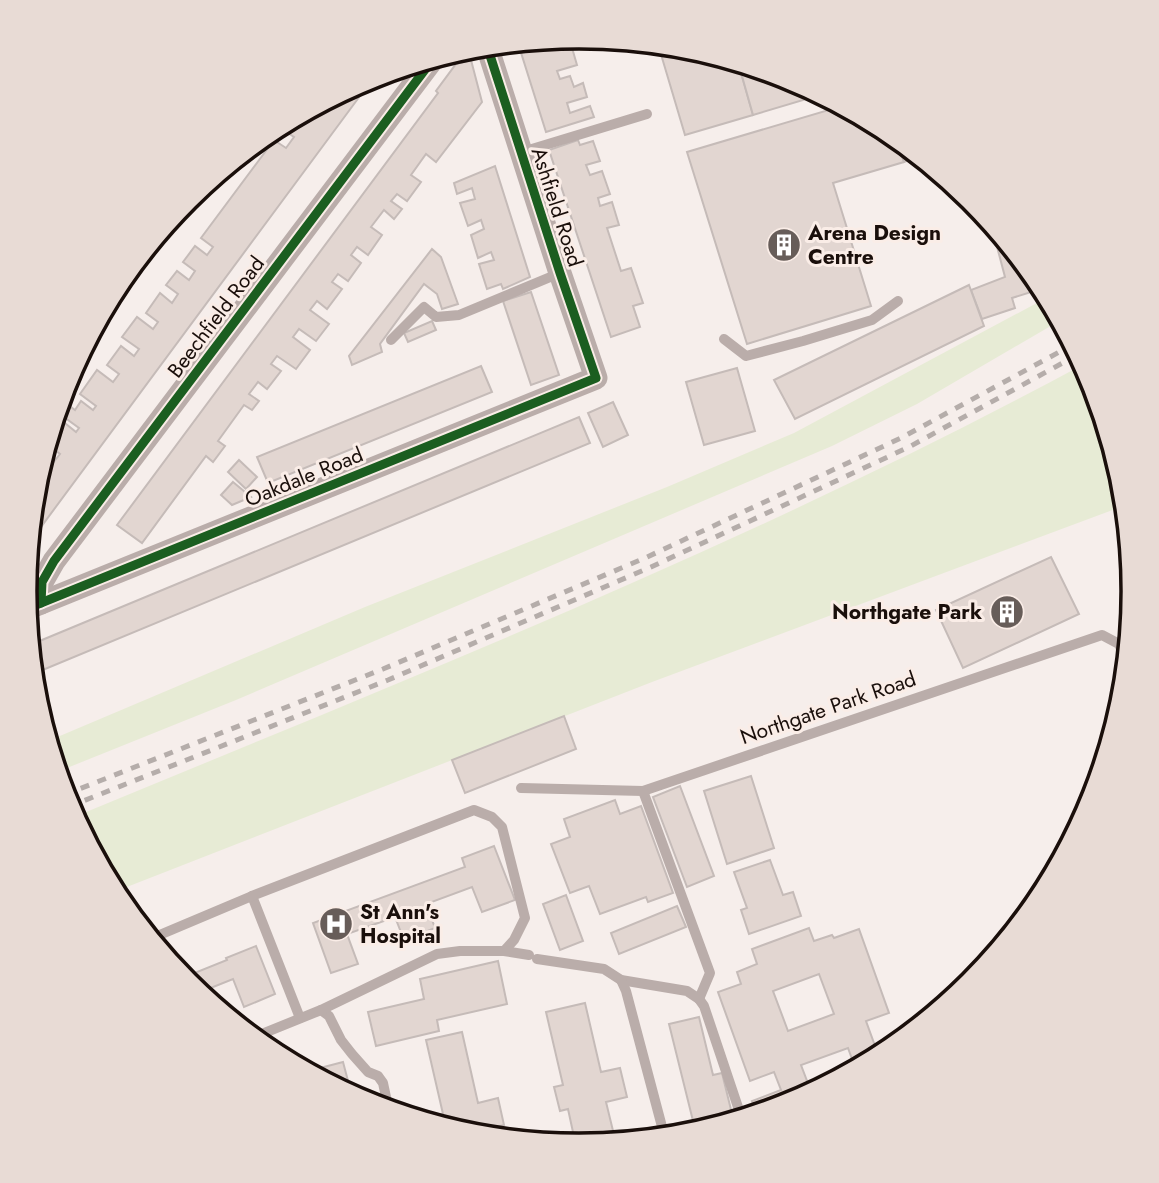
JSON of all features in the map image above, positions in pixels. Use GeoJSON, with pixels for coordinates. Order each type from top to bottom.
{"type":"FeatureCollection","features":[{"type":"Feature","properties":{"kind":"street","name":"Ashfield Road"},"geometry":{"type":"LineString","coordinates":[[490,56],[596,378]]}},
{"type":"Feature","properties":{"kind":"street","name":"Beechfield Road"},"geometry":{"type":"LineString","coordinates":[[37,597],[54,561],[423,72]]}},
{"type":"Feature","properties":{"kind":"street","name":"Oakdale Road"},"geometry":{"type":"LineString","coordinates":[[37,605],[596,378]]}},
{"type":"Feature","properties":{"kind":"lane"},"geometry":{"type":"LineString","coordinates":[[522,152],[648,114]]}},
{"type":"Feature","properties":{"kind":"lane"},"geometry":{"type":"LineString","coordinates":[[391,340],[425,307],[436,317],[459,315],[560,273]]}},
{"type":"Feature","properties":{"kind":"lane"},"geometry":{"type":"LineString","coordinates":[[724,339],[746,356],[872,320],[898,301]]}},
{"type":"Feature","properties":{"kind":"lane","name":"Northgate Park Road"},"geometry":{"type":"LineString","coordinates":[[521,788],[643,791],[1102,635],[1120,644]]}},
{"type":"Feature","properties":{"kind":"lane"},"geometry":{"type":"LineString","coordinates":[[643,791],[710,973],[699,999]]}},
{"type":"Feature","properties":{"kind":"lane"},"geometry":{"type":"LineString","coordinates":[[160,935],[474,810],[492,817],[502,827],[525,918],[514,940],[504,951]]}},
{"type":"Feature","properties":{"kind":"lane"},"geometry":{"type":"LineString","coordinates":[[252,897],[300,1018]]}},
{"type":"Feature","properties":{"kind":"lane"},"geometry":{"type":"LineString","coordinates":[[264,1033],[321,1010],[437,954],[504,951],[604,969],[621,980],[687,991],[699,999],[704,1006],[739,1110]]}},
{"type":"Feature","properties":{"kind":"lane"},"geometry":{"type":"LineString","coordinates":[[621,980],[662,1128]]}},
{"type":"Feature","properties":{"kind":"lane"},"geometry":{"type":"LineString","coordinates":[[321,1010],[329,1016],[341,1040],[352,1054],[368,1072],[378,1076],[383,1083],[386,1098]]}},
{"type":"Feature","properties":{"kind":"green space"},"geometry":{"type":"Polygon","coordinates":[[[1039,302],[1053,325],[917,404],[832,446],[236,700],[67,768],[57,737],[365,607],[667,487],[794,433],[1039,302]]]}},
{"type":"Feature","properties":{"kind":"green space"},"geometry":{"type":"Polygon","coordinates":[[[1074,369],[1104,451],[1116,509],[652,682],[125,888],[84,813],[585,604],[837,489],[1074,369]]]}},
{"type":"Feature","properties":{"kind":"building"},"geometry":{"type":"Polygon","coordinates":[[[572,49],[577,65],[557,71],[560,79],[570,76],[574,87],[583,83],[587,97],[567,103],[570,113],[590,106],[594,117],[546,132],[521,52],[572,49]]]}},
{"type":"Feature","properties":{"kind":"building"},"geometry":{"type":"Polygon","coordinates":[[[661,55],[741,74],[753,115],[685,135],[661,55]]]}},
{"type":"Feature","properties":{"kind":"building"},"geometry":{"type":"Polygon","coordinates":[[[471,60],[482,102],[436,162],[426,154],[411,175],[421,182],[407,201],[397,194],[391,201],[402,209],[394,219],[384,210],[371,227],[382,235],[368,255],[357,247],[351,255],[361,263],[348,281],[338,274],[332,282],[342,289],[327,309],[317,301],[310,310],[329,324],[316,341],[299,329],[293,337],[310,350],[296,369],[277,356],[271,364],[281,371],[267,389],[258,382],[249,394],[259,401],[252,410],[244,405],[218,441],[225,446],[213,462],[206,456],[142,543],[117,525],[438,93],[436,91],[456,64],[471,60]]]}},
{"type":"Feature","properties":{"kind":"building"},"geometry":{"type":"Polygon","coordinates":[[[741,74],[807,99],[753,115],[741,74]]]}},
{"type":"Feature","properties":{"kind":"building"},"geometry":{"type":"Polygon","coordinates":[[[361,95],[40,528],[52,464],[60,454],[55,450],[64,423],[76,432],[79,428],[66,418],[70,406],[75,410],[81,401],[93,410],[96,406],[80,394],[97,370],[113,382],[119,374],[107,365],[121,346],[134,356],[139,349],[122,337],[137,317],[153,329],[158,322],[146,313],[160,293],[172,303],[178,294],[166,285],[177,271],[189,280],[195,271],[183,262],[195,246],[207,255],[213,247],[201,238],[269,146],[276,141],[286,148],[294,137],[289,133],[361,95]]]}},
{"type":"Feature","properties":{"kind":"building","name":"Arena Design Centre"},"geometry":{"type":"Polygon","coordinates":[[[829,110],[902,155],[904,162],[833,183],[871,306],[747,344],[687,152],[829,110]]]}},
{"type":"Feature","properties":{"kind":"building"},"geometry":{"type":"Polygon","coordinates":[[[578,140],[580,145],[593,141],[600,161],[586,165],[590,175],[602,171],[610,194],[598,198],[600,206],[612,202],[619,225],[607,228],[621,271],[631,268],[643,303],[633,306],[640,327],[611,337],[549,150],[578,140]]]}},
{"type":"Feature","properties":{"kind":"building"},"geometry":{"type":"Polygon","coordinates":[[[495,166],[530,277],[503,289],[501,284],[487,289],[479,264],[494,260],[491,252],[478,258],[471,235],[484,229],[481,220],[468,226],[460,203],[475,199],[472,188],[457,194],[454,183],[495,166]]]}},
{"type":"Feature","properties":{"kind":"building"},"geometry":{"type":"Polygon","coordinates":[[[996,244],[1032,292],[1012,298],[1015,308],[982,319],[971,290],[1005,277],[996,244]]]}},
{"type":"Feature","properties":{"kind":"building"},"geometry":{"type":"Polygon","coordinates":[[[432,249],[441,257],[458,304],[442,309],[437,294],[424,284],[380,344],[382,352],[352,365],[349,356],[432,249]]]}},
{"type":"Feature","properties":{"kind":"building","name":"Arena Design Centre"},"geometry":{"type":"Polygon","coordinates":[[[969,285],[984,326],[795,419],[774,380],[969,285]]]}},
{"type":"Feature","properties":{"kind":"building"},"geometry":{"type":"Polygon","coordinates":[[[531,292],[559,375],[531,385],[503,301],[531,292]]]}},
{"type":"Feature","properties":{"kind":"building"},"geometry":{"type":"Polygon","coordinates":[[[432,321],[436,330],[408,342],[404,333],[432,321]]]}},
{"type":"Feature","properties":{"kind":"building"},"geometry":{"type":"Polygon","coordinates":[[[481,366],[492,392],[268,483],[257,457],[481,366]]]}},
{"type":"Feature","properties":{"kind":"building"},"geometry":{"type":"Polygon","coordinates":[[[737,368],[755,431],[704,445],[686,382],[737,368]]]}},
{"type":"Feature","properties":{"kind":"building"},"geometry":{"type":"Polygon","coordinates":[[[613,402],[628,435],[603,447],[588,413],[613,402]]]}},
{"type":"Feature","properties":{"kind":"building"},"geometry":{"type":"Polygon","coordinates":[[[579,417],[590,443],[42,670],[39,641],[579,417]]]}},
{"type":"Feature","properties":{"kind":"building"},"geometry":{"type":"Polygon","coordinates":[[[239,460],[257,477],[246,489],[228,472],[239,460]]]}},
{"type":"Feature","properties":{"kind":"building"},"geometry":{"type":"Polygon","coordinates":[[[233,482],[251,497],[232,505],[221,495],[233,482]]]}},
{"type":"Feature","properties":{"kind":"building","name":"Northgate Park"},"geometry":{"type":"Polygon","coordinates":[[[1051,557],[1079,614],[963,668],[936,610],[1051,557]]]}},
{"type":"Feature","properties":{"kind":"building"},"geometry":{"type":"Polygon","coordinates":[[[564,716],[576,749],[465,793],[452,760],[564,716]]]}},
{"type":"Feature","properties":{"kind":"building"},"geometry":{"type":"Polygon","coordinates":[[[751,776],[774,848],[727,864],[704,791],[751,776]]]}},
{"type":"Feature","properties":{"kind":"building"},"geometry":{"type":"Polygon","coordinates":[[[680,786],[714,876],[687,887],[653,797],[680,786]]]}},
{"type":"Feature","properties":{"kind":"building"},"geometry":{"type":"Polygon","coordinates":[[[615,800],[620,814],[641,806],[673,893],[648,902],[646,897],[600,914],[589,886],[570,893],[551,844],[570,837],[564,819],[615,800]]]}},
{"type":"Feature","properties":{"kind":"building"},"geometry":{"type":"Polygon","coordinates":[[[494,846],[515,900],[482,912],[472,887],[426,904],[435,928],[404,940],[395,917],[347,934],[358,964],[331,973],[313,923],[465,867],[462,858],[494,846]]]}},
{"type":"Feature","properties":{"kind":"building"},"geometry":{"type":"Polygon","coordinates":[[[770,860],[783,895],[793,892],[801,916],[749,934],[741,910],[747,908],[734,872],[770,860]]]}},
{"type":"Feature","properties":{"kind":"building"},"geometry":{"type":"Polygon","coordinates":[[[566,895],[583,941],[560,950],[543,904],[566,895]]]}},
{"type":"Feature","properties":{"kind":"building"},"geometry":{"type":"Polygon","coordinates":[[[677,906],[686,927],[619,954],[611,933],[677,906]]]}},
{"type":"Feature","properties":{"kind":"building"},"geometry":{"type":"Polygon","coordinates":[[[809,928],[814,941],[832,935],[834,938],[859,929],[889,1013],[866,1021],[875,1047],[853,1061],[848,1048],[801,1065],[808,1083],[753,1105],[752,1101],[781,1090],[774,1072],[750,1081],[718,992],[741,984],[737,972],[757,964],[752,949],[809,928]],[[819,974],[773,991],[788,1031],[834,1014],[819,974]]]}},
{"type":"Feature","properties":{"kind":"building"},"geometry":{"type":"Polygon","coordinates":[[[256,946],[275,994],[244,1007],[233,979],[210,988],[194,973],[227,960],[226,958],[256,946]]]}},
{"type":"Feature","properties":{"kind":"building"},"geometry":{"type":"Polygon","coordinates":[[[498,961],[507,1004],[437,1020],[439,1031],[376,1046],[368,1012],[424,999],[420,979],[498,961]]]}},
{"type":"Feature","properties":{"kind":"building"},"geometry":{"type":"Polygon","coordinates":[[[585,1003],[601,1072],[620,1068],[627,1097],[606,1102],[614,1133],[573,1134],[568,1109],[560,1111],[554,1087],[563,1085],[546,1012],[585,1003]]]}},
{"type":"Feature","properties":{"kind":"building"},"geometry":{"type":"Polygon","coordinates":[[[699,1017],[713,1075],[722,1073],[732,1112],[693,1122],[669,1024],[699,1017]]]}},
{"type":"Feature","properties":{"kind":"building"},"geometry":{"type":"Polygon","coordinates":[[[462,1032],[478,1103],[498,1098],[504,1125],[494,1127],[436,1115],[443,1114],[426,1040],[462,1032]]]}},
{"type":"Feature","properties":{"kind":"building"},"geometry":{"type":"Polygon","coordinates":[[[343,1062],[348,1082],[339,1078],[320,1068],[343,1062]]]}},
{"type":"Feature","properties":{"kind":"railway"},"geometry":{"type":"LineString","coordinates":[[75,791],[383,669],[645,558],[901,438],[1065,349]]}},
{"type":"Feature","properties":{"kind":"railway"},"geometry":{"type":"LineString","coordinates":[[80,802],[388,680],[651,567],[909,447],[1070,359]]}},
{"type":"Feature","properties":{"kind":"cycle path"},"geometry":{"type":"LineString","coordinates":[[37,604],[596,378],[490,56]]}},
{"type":"Feature","properties":{"kind":"cycle path"},"geometry":{"type":"LineString","coordinates":[[41,603],[42,582],[54,561],[423,72]]}},
{"type":"Feature","properties":{"kind":"place","name":"Arena Design Centre"},"geometry":{"type":"Point","coordinates":[784,245]}},
{"type":"Feature","properties":{"kind":"place","name":"Northgate Park"},"geometry":{"type":"Point","coordinates":[1007,612]}},
{"type":"Feature","properties":{"kind":"place","name":"St Ann's Hospital"},"geometry":{"type":"Point","coordinates":[336,924]}}]}
